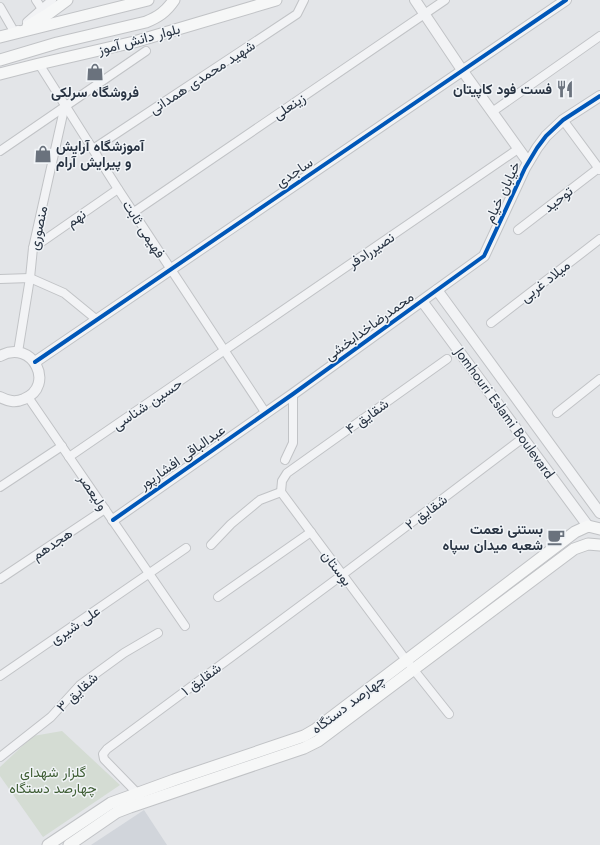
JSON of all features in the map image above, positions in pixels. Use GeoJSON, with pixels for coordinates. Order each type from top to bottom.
{"type":"FeatureCollection","features":[{"type":"Feature","properties":{"kind":"main road"},"geometry":{"type":"LineString","coordinates":[[15,33],[48,14],[67,0]]}},
{"type":"Feature","properties":{"kind":"main road"},"geometry":{"type":"LineString","coordinates":[[0,38],[148,0]]}},
{"type":"Feature","properties":{"kind":"main road"},"geometry":{"type":"LineString","coordinates":[[0,60],[57,43],[146,22],[158,17],[166,11],[174,0]]}},
{"type":"Feature","properties":{"kind":"main road"},"geometry":{"type":"LineString","coordinates":[[241,0],[244,3],[254,6]]}},
{"type":"Feature","properties":{"kind":"main road","name":"بلوار دانش آموز"},"geometry":{"type":"LineString","coordinates":[[0,74],[134,42],[276,0]]}},
{"type":"Feature","properties":{"kind":"main road"},"geometry":{"type":"LineString","coordinates":[[588,526],[600,529]]}},
{"type":"Feature","properties":{"kind":"main road","name":"چهارصد دستگاه"},"geometry":{"type":"LineString","coordinates":[[69,845],[117,812],[304,748],[318,741],[410,664],[575,532],[588,526]]}},
{"type":"Feature","properties":{"kind":"main road","name":"چهارصد دستگاه"},"geometry":{"type":"LineString","coordinates":[[48,845],[111,803],[304,736],[574,549],[588,544],[600,545]]}},
{"type":"Feature","properties":{"kind":"main road"},"geometry":{"type":"LineString","coordinates":[[111,803],[116,804],[117,812]]}},
{"type":"Feature","properties":{"kind":"street"},"geometry":{"type":"LineString","coordinates":[[36,0],[42,9]]}},
{"type":"Feature","properties":{"kind":"street"},"geometry":{"type":"LineString","coordinates":[[0,7],[15,33],[52,0]]}},
{"type":"Feature","properties":{"kind":"street","name":"شهید محمدی همدانی"},"geometry":{"type":"LineString","coordinates":[[93,149],[297,14],[304,0]]}},
{"type":"Feature","properties":{"kind":"street"},"geometry":{"type":"LineString","coordinates":[[415,0],[462,70],[528,162]]}},
{"type":"Feature","properties":{"kind":"street","name":"زینعلی"},"geometry":{"type":"LineString","coordinates":[[134,212],[444,0]]}},
{"type":"Feature","properties":{"kind":"street","name":"ساجدی"},"geometry":{"type":"LineString","coordinates":[[35,362],[566,0]]}},
{"type":"Feature","properties":{"kind":"street"},"geometry":{"type":"LineString","coordinates":[[492,112],[600,36]]}},
{"type":"Feature","properties":{"kind":"street"},"geometry":{"type":"LineString","coordinates":[[0,150],[146,51]]}},
{"type":"Feature","properties":{"kind":"street","name":"فهیمی ثابت"},"geometry":{"type":"LineString","coordinates":[[39,64],[118,189],[265,412]]}},
{"type":"Feature","properties":{"kind":"street","name":"خیابان خیام"},"geometry":{"type":"LineString","coordinates":[[484,256],[528,162],[546,136],[563,120],[600,96]]}},
{"type":"Feature","properties":{"kind":"street","name":"منصوری"},"geometry":{"type":"LineString","coordinates":[[18,352],[34,248],[65,105]]}},
{"type":"Feature","properties":{"kind":"street"},"geometry":{"type":"LineString","coordinates":[[563,120],[600,168]]}},
{"type":"Feature","properties":{"kind":"street","name":"نصیررادفر"},"geometry":{"type":"LineString","coordinates":[[224,351],[518,149]]}},
{"type":"Feature","properties":{"kind":"street","name":"توحید"},"geometry":{"type":"LineString","coordinates":[[518,230],[600,168]]}},
{"type":"Feature","properties":{"kind":"street","name":"نهم"},"geometry":{"type":"LineString","coordinates":[[34,248],[118,189]]}},
{"type":"Feature","properties":{"kind":"street","name":"میلاد غربی"},"geometry":{"type":"LineString","coordinates":[[491,323],[600,239]]}},
{"type":"Feature","properties":{"kind":"street","name":"محمدرضاخدابخشی"},"geometry":{"type":"LineString","coordinates":[[265,412],[293,394],[484,256]]}},
{"type":"Feature","properties":{"kind":"street"},"geometry":{"type":"LineString","coordinates":[[0,279],[30,278],[64,293],[97,320]]}},
{"type":"Feature","properties":{"kind":"street","name":"Jomhouri Eslami Boulevard"},"geometry":{"type":"LineString","coordinates":[[437,290],[596,503],[600,513]]}},
{"type":"Feature","properties":{"kind":"street","name":"Jomhouri Eslami Boulevard"},"geometry":{"type":"LineString","coordinates":[[422,300],[588,526]]}},
{"type":"Feature","properties":{"kind":"street"},"geometry":{"type":"LineString","coordinates":[[0,356],[12,351],[31,357],[35,362],[39,377],[38,385],[34,392],[21,401],[14,402],[0,397]]}},
{"type":"Feature","properties":{"kind":"street","name":"حسین شناسی"},"geometry":{"type":"LineString","coordinates":[[69,457],[224,351]]}},
{"type":"Feature","properties":{"kind":"street","name":"شقایق ۴"},"geometry":{"type":"LineString","coordinates":[[281,492],[282,481],[287,472],[447,359]]}},
{"type":"Feature","properties":{"kind":"street"},"geometry":{"type":"LineString","coordinates":[[556,413],[600,379]]}},
{"type":"Feature","properties":{"kind":"street"},"geometry":{"type":"LineString","coordinates":[[286,460],[293,443],[293,394]]}},
{"type":"Feature","properties":{"kind":"street","name":"ولیعصر"},"geometry":{"type":"LineString","coordinates":[[28,397],[185,626]]}},
{"type":"Feature","properties":{"kind":"street","name":"عبدالباقی افشارپور"},"geometry":{"type":"LineString","coordinates":[[113,520],[265,412]]}},
{"type":"Feature","properties":{"kind":"street","name":"شقایق ۲"},"geometry":{"type":"LineString","coordinates":[[342,575],[523,438]]}},
{"type":"Feature","properties":{"kind":"street"},"geometry":{"type":"LineString","coordinates":[[0,487],[62,446]]}},
{"type":"Feature","properties":{"kind":"street"},"geometry":{"type":"LineString","coordinates":[[211,545],[231,524],[260,500],[281,492]]}},
{"type":"Feature","properties":{"kind":"street","name":"بوستان"},"geometry":{"type":"LineString","coordinates":[[281,492],[342,575],[449,714]]}},
{"type":"Feature","properties":{"kind":"street","name":"هجدهم"},"geometry":{"type":"LineString","coordinates":[[0,579],[105,509]]}},
{"type":"Feature","properties":{"kind":"street"},"geometry":{"type":"LineString","coordinates":[[218,597],[311,532]]}},
{"type":"Feature","properties":{"kind":"street","name":"علی شیری"},"geometry":{"type":"LineString","coordinates":[[0,676],[186,548]]}},
{"type":"Feature","properties":{"kind":"street","name":"شقایق ۱"},"geometry":{"type":"LineString","coordinates":[[137,793],[104,759],[103,754],[106,748],[342,575]]}},
{"type":"Feature","properties":{"kind":"street","name":"شقایق ۳"},"geometry":{"type":"LineString","coordinates":[[0,757],[51,717],[80,685],[124,653],[158,632]]}},
{"type":"Feature","properties":{"kind":"street"},"geometry":{"type":"LineString","coordinates":[[137,793],[146,802]]}},
{"type":"Feature","properties":{"kind":"shaded area"},"geometry":{"type":"Polygon","coordinates":[[[144,810],[167,845],[91,845],[144,810]]]}},
{"type":"Feature","properties":{"kind":"green space","name":"گلزار شهدای چهارصد دستگاه"},"geometry":{"type":"Polygon","coordinates":[[[62,731],[120,785],[43,837],[0,776],[0,767],[33,736],[62,731]]]}},
{"type":"Feature","properties":{"kind":"cycle path"},"geometry":{"type":"LineString","coordinates":[[35,362],[566,0]]}},
{"type":"Feature","properties":{"kind":"cycle path"},"geometry":{"type":"LineString","coordinates":[[113,520],[293,394],[484,256],[525,168],[537,148],[546,136],[563,120],[600,96]]}},
{"type":"Feature","properties":{"kind":"place","name":"فروشگاه سرلکی"},"geometry":{"type":"Point","coordinates":[95,72]}},
{"type":"Feature","properties":{"kind":"place","name":"فست فود کاپیتان"},"geometry":{"type":"Point","coordinates":[565,89]}},
{"type":"Feature","properties":{"kind":"place","name":"آموزشگاه آرایش و پیرایش آرام"},"geometry":{"type":"Point","coordinates":[43,154]}},
{"type":"Feature","properties":{"kind":"place","name":"بستنی نعمت شعبه میدان سپاه"},"geometry":{"type":"Point","coordinates":[556,537]}}]}
